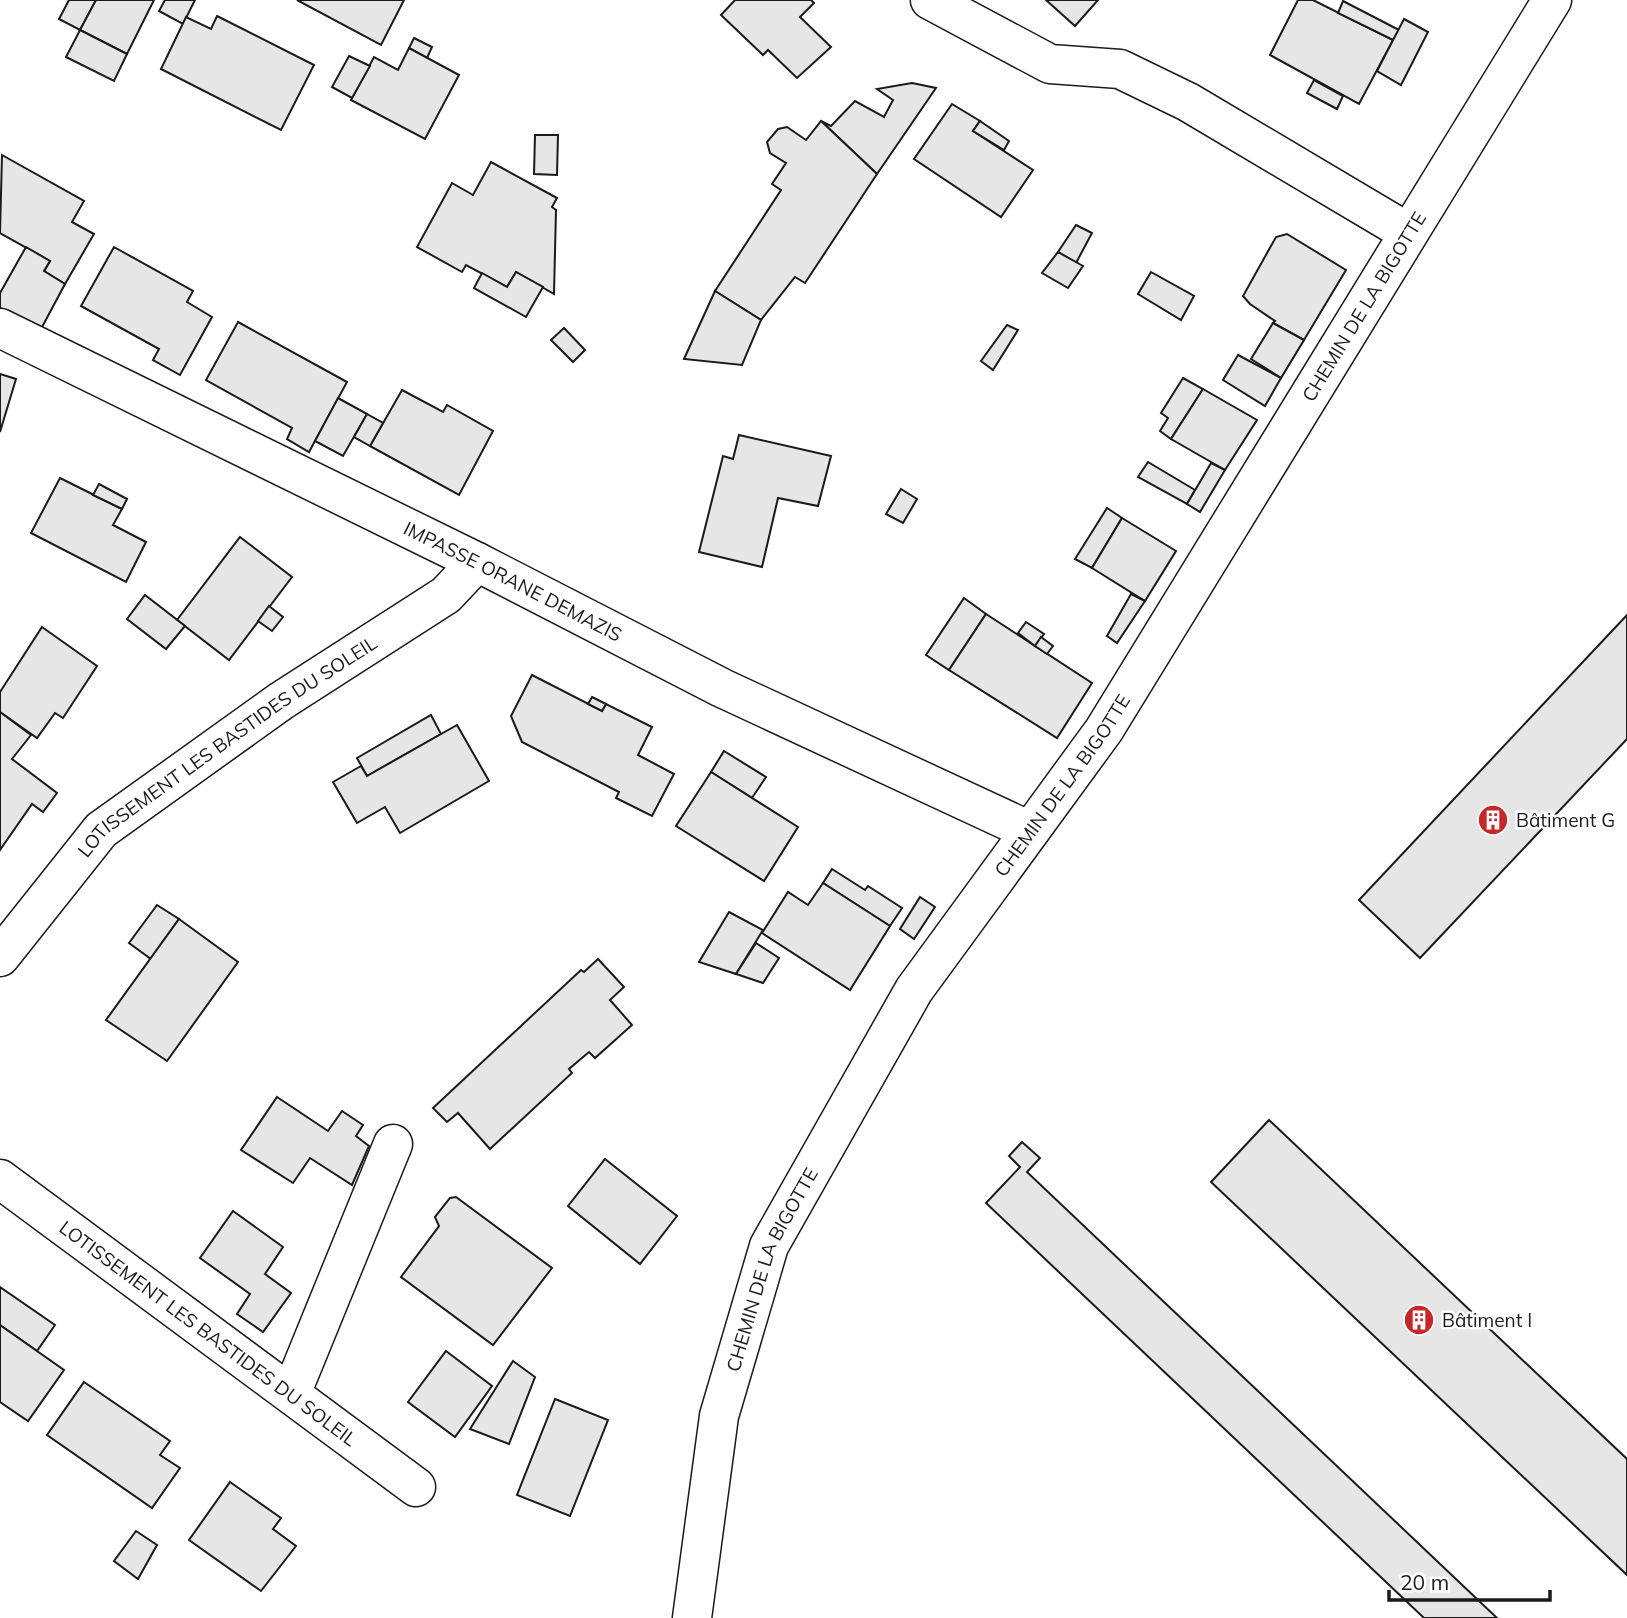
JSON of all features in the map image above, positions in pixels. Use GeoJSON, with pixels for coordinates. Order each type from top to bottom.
{"type":"FeatureCollection","features":[{"type":"Feature","properties":{"kind":"street"},"geometry":{"type":"LineString","coordinates":[[930,0],[1050,64],[1120,69],[1188,102],[1407,232]]}},
{"type":"Feature","properties":{"kind":"street","name":"CHEMIN DE LA BIGOTTE"},"geometry":{"type":"LineString","coordinates":[[692,1618],[719,1416],[769,1245],[914,990],[1104,730],[1407,232],[1552,0]]}},
{"type":"Feature","properties":{"kind":"street","name":"IMPASSE ORANE DEMAZIS"},"geometry":{"type":"LineString","coordinates":[[0,328],[477,562],[722,688],[1030,831]]}},
{"type":"Feature","properties":{"kind":"street","name":"LOTISSEMENT LES BASTIDES DU SOLEIL"},"geometry":{"type":"LineString","coordinates":[[0,957],[101,830],[281,701],[446,595],[477,562]]}},
{"type":"Feature","properties":{"kind":"street"},"geometry":{"type":"LineString","coordinates":[[291,1394],[393,1144]]}},
{"type":"Feature","properties":{"kind":"street","name":"LOTISSEMENT LES BASTIDES DU SOLEIL"},"geometry":{"type":"LineString","coordinates":[[0,1179],[416,1487]]}},
{"type":"Feature","properties":{"kind":"building"},"geometry":{"type":"Polygon","coordinates":[[[69,0],[96,0],[80,30],[59,19],[69,0]]]}},
{"type":"Feature","properties":{"kind":"building"},"geometry":{"type":"Polygon","coordinates":[[[96,0],[154,0],[127,54],[80,30],[96,0]]]}},
{"type":"Feature","properties":{"kind":"building"},"geometry":{"type":"Polygon","coordinates":[[[165,0],[195,0],[183,24],[159,11],[165,0]]]}},
{"type":"Feature","properties":{"kind":"building"},"geometry":{"type":"Polygon","coordinates":[[[297,0],[404,0],[381,45],[297,0]]]}},
{"type":"Feature","properties":{"kind":"building"},"geometry":{"type":"Polygon","coordinates":[[[735,0],[811,0],[814,3],[800,17],[831,47],[797,78],[768,50],[763,55],[721,15],[735,0]]]}},
{"type":"Feature","properties":{"kind":"building"},"geometry":{"type":"Polygon","coordinates":[[[1046,0],[1098,0],[1075,26],[1046,0]]]}},
{"type":"Feature","properties":{"kind":"building"},"geometry":{"type":"Polygon","coordinates":[[[1298,0],[1313,0],[1393,40],[1359,104],[1270,55],[1298,0]]]}},
{"type":"Feature","properties":{"kind":"building"},"geometry":{"type":"Polygon","coordinates":[[[1343,1],[1399,30],[1393,40],[1338,13],[1343,1]]]}},
{"type":"Feature","properties":{"kind":"building"},"geometry":{"type":"Polygon","coordinates":[[[217,16],[314,65],[281,130],[161,69],[186,17],[211,29],[217,16]]]}},
{"type":"Feature","properties":{"kind":"building"},"geometry":{"type":"Polygon","coordinates":[[[1404,19],[1428,32],[1401,85],[1377,71],[1404,19]]]}},
{"type":"Feature","properties":{"kind":"building"},"geometry":{"type":"Polygon","coordinates":[[[80,30],[127,54],[114,81],[66,57],[80,30]]]}},
{"type":"Feature","properties":{"kind":"building"},"geometry":{"type":"Polygon","coordinates":[[[414,38],[432,47],[427,58],[409,48],[414,38]]]}},
{"type":"Feature","properties":{"kind":"building"},"geometry":{"type":"Polygon","coordinates":[[[409,48],[459,75],[425,139],[351,100],[374,57],[398,70],[409,48]]]}},
{"type":"Feature","properties":{"kind":"building"},"geometry":{"type":"Polygon","coordinates":[[[349,56],[370,66],[352,98],[332,87],[349,56]]]}},
{"type":"Feature","properties":{"kind":"building"},"geometry":{"type":"Polygon","coordinates":[[[1314,80],[1343,96],[1337,109],[1307,93],[1314,80]]]}},
{"type":"Feature","properties":{"kind":"building"},"geometry":{"type":"Polygon","coordinates":[[[912,83],[936,88],[877,174],[821,121],[831,126],[855,101],[884,117],[893,100],[877,89],[912,83]]]}},
{"type":"Feature","properties":{"kind":"building"},"geometry":{"type":"Polygon","coordinates":[[[952,104],[980,121],[973,131],[1033,170],[1001,217],[914,159],[952,104]]]}},
{"type":"Feature","properties":{"kind":"building"},"geometry":{"type":"Polygon","coordinates":[[[821,121],[877,174],[805,283],[795,277],[761,320],[715,291],[781,190],[772,184],[786,163],[770,153],[767,142],[778,129],[787,127],[806,140],[821,121]]]}},
{"type":"Feature","properties":{"kind":"building"},"geometry":{"type":"Polygon","coordinates":[[[980,121],[1009,141],[1004,150],[973,131],[980,121]]]}},
{"type":"Feature","properties":{"kind":"building"},"geometry":{"type":"Polygon","coordinates":[[[535,135],[558,135],[557,175],[534,174],[535,135]]]}},
{"type":"Feature","properties":{"kind":"building"},"geometry":{"type":"Polygon","coordinates":[[[2,155],[84,201],[72,222],[94,234],[65,284],[44,271],[50,261],[0,233],[2,155]]]}},
{"type":"Feature","properties":{"kind":"building"},"geometry":{"type":"Polygon","coordinates":[[[491,162],[557,198],[552,207],[556,210],[554,294],[516,272],[507,287],[466,265],[462,272],[417,247],[452,183],[473,195],[491,162]]]}},
{"type":"Feature","properties":{"kind":"building"},"geometry":{"type":"Polygon","coordinates":[[[1076,225],[1092,233],[1076,263],[1058,252],[1076,225]]]}},
{"type":"Feature","properties":{"kind":"building"},"geometry":{"type":"Polygon","coordinates":[[[1287,234],[1346,270],[1304,340],[1273,323],[1275,321],[1243,296],[1276,237],[1287,234]]]}},
{"type":"Feature","properties":{"kind":"building"},"geometry":{"type":"Polygon","coordinates":[[[26,247],[50,261],[44,271],[65,284],[41,329],[0,308],[0,293],[26,247]]]}},
{"type":"Feature","properties":{"kind":"building"},"geometry":{"type":"Polygon","coordinates":[[[114,247],[193,291],[187,302],[212,317],[180,375],[153,360],[159,349],[81,306],[114,247]]]}},
{"type":"Feature","properties":{"kind":"building"},"geometry":{"type":"Polygon","coordinates":[[[1058,252],[1083,266],[1068,288],[1042,273],[1058,252]]]}},
{"type":"Feature","properties":{"kind":"building"},"geometry":{"type":"Polygon","coordinates":[[[516,272],[543,287],[526,317],[474,288],[482,273],[507,287],[516,272]]]}},
{"type":"Feature","properties":{"kind":"building"},"geometry":{"type":"Polygon","coordinates":[[[1151,272],[1194,296],[1181,320],[1138,294],[1151,272]]]}},
{"type":"Feature","properties":{"kind":"building"},"geometry":{"type":"Polygon","coordinates":[[[715,291],[761,320],[742,365],[684,359],[715,291]]]}},
{"type":"Feature","properties":{"kind":"building"},"geometry":{"type":"Polygon","coordinates":[[[238,322],[347,382],[309,452],[287,439],[292,428],[206,380],[238,322]]]}},
{"type":"Feature","properties":{"kind":"building"},"geometry":{"type":"Polygon","coordinates":[[[1273,323],[1304,340],[1281,378],[1251,359],[1273,323]]]}},
{"type":"Feature","properties":{"kind":"building"},"geometry":{"type":"Polygon","coordinates":[[[1007,325],[1018,330],[993,370],[981,361],[1007,325]]]}},
{"type":"Feature","properties":{"kind":"building"},"geometry":{"type":"Polygon","coordinates":[[[564,328],[585,350],[573,362],[551,340],[564,328]]]}},
{"type":"Feature","properties":{"kind":"building"},"geometry":{"type":"Polygon","coordinates":[[[1238,355],[1281,378],[1265,406],[1223,380],[1238,355]]]}},
{"type":"Feature","properties":{"kind":"building"},"geometry":{"type":"Polygon","coordinates":[[[0,374],[16,379],[0,432],[0,374]]]}},
{"type":"Feature","properties":{"kind":"building"},"geometry":{"type":"Polygon","coordinates":[[[1183,378],[1203,389],[1171,439],[1160,431],[1168,418],[1161,413],[1183,378]]]}},
{"type":"Feature","properties":{"kind":"building"},"geometry":{"type":"Polygon","coordinates":[[[1203,389],[1257,420],[1225,470],[1171,439],[1203,389]]]}},
{"type":"Feature","properties":{"kind":"building"},"geometry":{"type":"Polygon","coordinates":[[[402,390],[443,412],[447,405],[493,431],[459,495],[370,446],[402,390]]]}},
{"type":"Feature","properties":{"kind":"building"},"geometry":{"type":"Polygon","coordinates":[[[338,398],[367,414],[343,456],[315,441],[338,398]]]}},
{"type":"Feature","properties":{"kind":"building"},"geometry":{"type":"Polygon","coordinates":[[[367,414],[383,423],[370,446],[354,437],[367,414]]]}},
{"type":"Feature","properties":{"kind":"building"},"geometry":{"type":"Polygon","coordinates":[[[739,435],[831,456],[818,506],[778,498],[762,567],[699,552],[723,456],[733,459],[739,435]]]}},
{"type":"Feature","properties":{"kind":"building"},"geometry":{"type":"Polygon","coordinates":[[[1148,462],[1195,490],[1187,504],[1138,477],[1148,462]]]}},
{"type":"Feature","properties":{"kind":"building"},"geometry":{"type":"Polygon","coordinates":[[[1211,463],[1225,470],[1200,512],[1187,504],[1211,463]]]}},
{"type":"Feature","properties":{"kind":"building"},"geometry":{"type":"Polygon","coordinates":[[[60,478],[122,509],[113,525],[146,542],[126,582],[31,533],[60,478]]]}},
{"type":"Feature","properties":{"kind":"building"},"geometry":{"type":"Polygon","coordinates":[[[99,484],[127,499],[122,509],[93,495],[99,484]]]}},
{"type":"Feature","properties":{"kind":"building"},"geometry":{"type":"Polygon","coordinates":[[[901,489],[917,499],[903,523],[886,514],[901,489]]]}},
{"type":"Feature","properties":{"kind":"building"},"geometry":{"type":"Polygon","coordinates":[[[1107,508],[1122,518],[1092,568],[1075,559],[1107,508]]]}},
{"type":"Feature","properties":{"kind":"building"},"geometry":{"type":"Polygon","coordinates":[[[1122,518],[1176,551],[1145,601],[1092,568],[1122,518]]]}},
{"type":"Feature","properties":{"kind":"building"},"geometry":{"type":"Polygon","coordinates":[[[240,537],[292,577],[229,660],[177,620],[240,537]]]}},
{"type":"Feature","properties":{"kind":"building"},"geometry":{"type":"Polygon","coordinates":[[[1131,594],[1145,601],[1117,643],[1107,636],[1131,594]]]}},
{"type":"Feature","properties":{"kind":"building"},"geometry":{"type":"Polygon","coordinates":[[[145,595],[185,626],[166,649],[127,619],[145,595]]]}},
{"type":"Feature","properties":{"kind":"building"},"geometry":{"type":"Polygon","coordinates":[[[964,598],[986,614],[949,670],[926,655],[964,598]]]}},
{"type":"Feature","properties":{"kind":"building"},"geometry":{"type":"Polygon","coordinates":[[[269,606],[283,617],[272,631],[258,621],[269,606]]]}},
{"type":"Feature","properties":{"kind":"building"},"geometry":{"type":"Polygon","coordinates":[[[986,614],[1092,683],[1057,738],[949,670],[986,614]]]}},
{"type":"Feature","properties":{"kind":"building","name":"Bâtiment G"},"geometry":{"type":"Polygon","coordinates":[[[1627,615],[1627,739],[1420,958],[1359,900],[1627,615]]]}},
{"type":"Feature","properties":{"kind":"building"},"geometry":{"type":"Polygon","coordinates":[[[1026,622],[1044,634],[1035,646],[1018,633],[1026,622]]]}},
{"type":"Feature","properties":{"kind":"building"},"geometry":{"type":"Polygon","coordinates":[[[42,627],[97,666],[63,718],[55,713],[37,738],[0,712],[0,692],[42,627]]]}},
{"type":"Feature","properties":{"kind":"building"},"geometry":{"type":"Polygon","coordinates":[[[1041,637],[1053,646],[1047,654],[1035,646],[1041,637]]]}},
{"type":"Feature","properties":{"kind":"building"},"geometry":{"type":"Polygon","coordinates":[[[532,675],[602,711],[606,704],[652,727],[638,755],[674,774],[652,816],[616,798],[619,792],[522,742],[511,716],[532,675]]]}},
{"type":"Feature","properties":{"kind":"building"},"geometry":{"type":"Polygon","coordinates":[[[592,697],[606,704],[602,711],[588,704],[592,697]]]}},
{"type":"Feature","properties":{"kind":"building"},"geometry":{"type":"Polygon","coordinates":[[[0,712],[31,735],[12,759],[57,793],[43,812],[32,804],[0,850],[0,712]]]}},
{"type":"Feature","properties":{"kind":"building"},"geometry":{"type":"Polygon","coordinates":[[[431,715],[441,734],[367,776],[357,758],[431,715]]]}},
{"type":"Feature","properties":{"kind":"building"},"geometry":{"type":"Polygon","coordinates":[[[457,725],[489,781],[400,833],[385,807],[357,823],[333,782],[361,766],[367,776],[457,725]]]}},
{"type":"Feature","properties":{"kind":"building"},"geometry":{"type":"Polygon","coordinates":[[[724,751],[766,777],[752,798],[711,772],[724,751]]]}},
{"type":"Feature","properties":{"kind":"building"},"geometry":{"type":"Polygon","coordinates":[[[711,772],[798,827],[764,881],[676,826],[711,772]]]}},
{"type":"Feature","properties":{"kind":"building"},"geometry":{"type":"Polygon","coordinates":[[[832,869],[865,890],[868,886],[902,908],[890,926],[823,883],[832,869]]]}},
{"type":"Feature","properties":{"kind":"building"},"geometry":{"type":"Polygon","coordinates":[[[823,883],[890,926],[850,990],[762,933],[788,892],[808,905],[823,883]]]}},
{"type":"Feature","properties":{"kind":"building"},"geometry":{"type":"Polygon","coordinates":[[[920,897],[935,907],[914,939],[900,929],[920,897]]]}},
{"type":"Feature","properties":{"kind":"building"},"geometry":{"type":"Polygon","coordinates":[[[157,905],[179,919],[151,959],[129,943],[157,905]]]}},
{"type":"Feature","properties":{"kind":"building"},"geometry":{"type":"Polygon","coordinates":[[[729,912],[763,930],[736,974],[699,962],[729,912]]]}},
{"type":"Feature","properties":{"kind":"building"},"geometry":{"type":"Polygon","coordinates":[[[179,919],[238,962],[167,1061],[106,1020],[179,919]]]}},
{"type":"Feature","properties":{"kind":"building"},"geometry":{"type":"Polygon","coordinates":[[[756,943],[779,958],[763,983],[736,974],[756,943]]]}},
{"type":"Feature","properties":{"kind":"building"},"geometry":{"type":"Polygon","coordinates":[[[598,959],[624,987],[610,1000],[632,1025],[595,1058],[589,1052],[569,1069],[572,1073],[490,1149],[458,1113],[447,1122],[433,1108],[581,970],[584,972],[598,959]]]}},
{"type":"Feature","properties":{"kind":"building"},"geometry":{"type":"Polygon","coordinates":[[[277,1097],[328,1131],[342,1111],[363,1125],[356,1136],[369,1146],[352,1185],[310,1158],[293,1183],[241,1150],[277,1097]]]}},
{"type":"Feature","properties":{"kind":"building","name":"Bâtiment I"},"geometry":{"type":"Polygon","coordinates":[[[1269,1120],[1627,1459],[1627,1575],[1211,1182],[1269,1120]]]}},
{"type":"Feature","properties":{"kind":"building"},"geometry":{"type":"Polygon","coordinates":[[[1022,1142],[1040,1158],[1027,1172],[1497,1618],[1424,1618],[986,1203],[1020,1167],[1009,1156],[1022,1142]]]}},
{"type":"Feature","properties":{"kind":"building"},"geometry":{"type":"Polygon","coordinates":[[[605,1159],[677,1216],[640,1264],[568,1206],[605,1159]]]}},
{"type":"Feature","properties":{"kind":"building"},"geometry":{"type":"Polygon","coordinates":[[[456,1197],[552,1268],[493,1345],[401,1277],[439,1226],[435,1217],[450,1198],[456,1197]]]}},
{"type":"Feature","properties":{"kind":"building"},"geometry":{"type":"Polygon","coordinates":[[[233,1211],[283,1247],[265,1274],[291,1293],[263,1332],[237,1314],[250,1294],[200,1258],[233,1211]]]}},
{"type":"Feature","properties":{"kind":"building"},"geometry":{"type":"Polygon","coordinates":[[[0,1287],[55,1325],[37,1351],[0,1325],[0,1287]]]}},
{"type":"Feature","properties":{"kind":"building"},"geometry":{"type":"Polygon","coordinates":[[[0,1325],[64,1370],[28,1421],[0,1402],[0,1325]]]}},
{"type":"Feature","properties":{"kind":"building"},"geometry":{"type":"Polygon","coordinates":[[[446,1351],[492,1386],[455,1437],[408,1402],[446,1351]]]}},
{"type":"Feature","properties":{"kind":"building"},"geometry":{"type":"Polygon","coordinates":[[[513,1361],[535,1377],[509,1444],[470,1429],[513,1361]]]}},
{"type":"Feature","properties":{"kind":"building"},"geometry":{"type":"Polygon","coordinates":[[[84,1382],[170,1441],[160,1455],[180,1468],[152,1508],[47,1435],[84,1382]]]}},
{"type":"Feature","properties":{"kind":"building"},"geometry":{"type":"Polygon","coordinates":[[[555,1399],[608,1420],[570,1516],[517,1495],[555,1399]]]}},
{"type":"Feature","properties":{"kind":"building"},"geometry":{"type":"Polygon","coordinates":[[[230,1482],[281,1518],[273,1529],[296,1546],[261,1591],[189,1540],[230,1482]]]}},
{"type":"Feature","properties":{"kind":"building"},"geometry":{"type":"Polygon","coordinates":[[[136,1531],[157,1545],[138,1579],[114,1561],[136,1531]]]}},
{"type":"Feature","properties":{"kind":"place","name":"Bâtiment G"},"geometry":{"type":"Point","coordinates":[1493,820]}},
{"type":"Feature","properties":{"kind":"place","name":"Bâtiment I"},"geometry":{"type":"Point","coordinates":[1419,1320]}}]}
